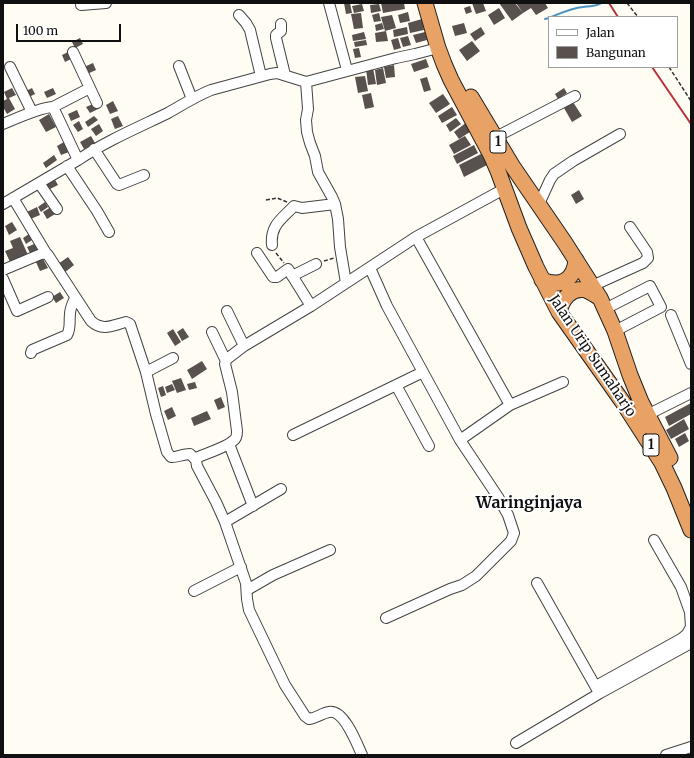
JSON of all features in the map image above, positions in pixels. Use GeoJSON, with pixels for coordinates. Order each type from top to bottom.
{"type":"FeatureCollection","features":[{"type":"Feature","properties":{"kind":"highway","name":"Jalan Urip Sumaharjo"},"geometry":{"type":"LineString","coordinates":[[426,3],[438,48],[464,94],[498,171],[526,247],[542,280],[559,312],[653,448],[667,472],[691,530]]}},
{"type":"Feature","properties":{"kind":"highway","name":"Jalan Urip Sumaharjo"},"geometry":{"type":"LineString","coordinates":[[434,3],[448,46],[455,77]]}},
{"type":"Feature","properties":{"kind":"highway","name":"Jalan Urip Sumaharjo"},"geometry":{"type":"LineString","coordinates":[[464,94],[496,137],[513,167],[576,260],[599,298],[615,331],[630,375],[647,415],[675,467],[691,504]]}},
{"type":"Feature","properties":{"kind":"highway"},"geometry":{"type":"LineString","coordinates":[[542,280],[550,283],[566,281],[572,275],[576,260]]}},
{"type":"Feature","properties":{"kind":"highway"},"geometry":{"type":"LineString","coordinates":[[559,312],[564,298],[577,290],[585,290],[599,298]]}},
{"type":"Feature","properties":{"kind":"street"},"geometry":{"type":"LineString","coordinates":[[81,6],[106,3]]}},
{"type":"Feature","properties":{"kind":"street"},"geometry":{"type":"LineString","coordinates":[[329,3],[347,70]]}},
{"type":"Feature","properties":{"kind":"street"},"geometry":{"type":"LineString","coordinates":[[239,15],[250,30],[261,76]]}},
{"type":"Feature","properties":{"kind":"street"},"geometry":{"type":"LineString","coordinates":[[282,24],[281,31],[276,35],[276,38],[285,75]]}},
{"type":"Feature","properties":{"kind":"street"},"geometry":{"type":"LineString","coordinates":[[3,204],[94,149],[176,109],[211,90],[277,73],[306,82],[347,70],[438,48]]}},
{"type":"Feature","properties":{"kind":"street"},"geometry":{"type":"LineString","coordinates":[[73,52],[97,103]]}},
{"type":"Feature","properties":{"kind":"street"},"geometry":{"type":"LineString","coordinates":[[179,66],[192,99]]}},
{"type":"Feature","properties":{"kind":"street"},"geometry":{"type":"LineString","coordinates":[[10,67],[32,112]]}},
{"type":"Feature","properties":{"kind":"street"},"geometry":{"type":"LineString","coordinates":[[306,82],[308,109],[306,120],[307,132],[315,156],[318,172],[335,204],[346,283]]}},
{"type":"Feature","properties":{"kind":"street"},"geometry":{"type":"LineString","coordinates":[[3,124],[32,112],[53,107],[90,88]]}},
{"type":"Feature","properties":{"kind":"street"},"geometry":{"type":"LineString","coordinates":[[496,137],[575,96]]}},
{"type":"Feature","properties":{"kind":"street"},"geometry":{"type":"LineString","coordinates":[[53,107],[78,160]]}},
{"type":"Feature","properties":{"kind":"street"},"geometry":{"type":"LineString","coordinates":[[539,204],[554,174],[573,161],[620,134]]}},
{"type":"Feature","properties":{"kind":"street"},"geometry":{"type":"LineString","coordinates":[[94,149],[117,184],[119,185],[144,175]]}},
{"type":"Feature","properties":{"kind":"street"},"geometry":{"type":"LineString","coordinates":[[68,166],[109,232]]}},
{"type":"Feature","properties":{"kind":"street"},"geometry":{"type":"LineString","coordinates":[[39,183],[57,209]]}},
{"type":"Feature","properties":{"kind":"street"},"geometry":{"type":"LineString","coordinates":[[226,361],[244,346],[311,306],[416,237],[504,190]]}},
{"type":"Feature","properties":{"kind":"street"},"geometry":{"type":"LineString","coordinates":[[13,198],[46,253],[91,321],[94,324],[104,327],[126,322],[130,324],[146,372],[167,452],[173,458],[190,454],[196,460],[197,466],[225,522],[246,583],[246,599],[250,610],[285,685],[305,716],[309,719],[313,719],[328,712],[335,712],[347,724],[362,755]]}},
{"type":"Feature","properties":{"kind":"street"},"geometry":{"type":"LineString","coordinates":[[272,245],[272,232],[294,206],[302,208],[335,204]]}},
{"type":"Feature","properties":{"kind":"street"},"geometry":{"type":"LineString","coordinates":[[599,298],[648,258],[647,252],[630,227]]}},
{"type":"Feature","properties":{"kind":"street"},"geometry":{"type":"LineString","coordinates":[[416,237],[510,405]]}},
{"type":"Feature","properties":{"kind":"street"},"geometry":{"type":"LineString","coordinates":[[3,270],[40,254],[46,253]]}},
{"type":"Feature","properties":{"kind":"street"},"geometry":{"type":"LineString","coordinates":[[257,253],[273,277],[316,264]]}},
{"type":"Feature","properties":{"kind":"street"},"geometry":{"type":"LineString","coordinates":[[370,268],[387,306],[460,440],[498,497],[508,515],[514,533],[511,541],[476,576],[462,585],[386,618]]}},
{"type":"Feature","properties":{"kind":"street"},"geometry":{"type":"LineString","coordinates":[[290,272],[311,306]]}},
{"type":"Feature","properties":{"kind":"street"},"geometry":{"type":"LineString","coordinates":[[3,279],[17,311],[48,297]]}},
{"type":"Feature","properties":{"kind":"street"},"geometry":{"type":"LineString","coordinates":[[599,298],[650,286],[661,307],[615,331]]}},
{"type":"Feature","properties":{"kind":"street"},"geometry":{"type":"LineString","coordinates":[[31,353],[32,350],[67,335],[70,329],[70,311],[75,298]]}},
{"type":"Feature","properties":{"kind":"street"},"geometry":{"type":"LineString","coordinates":[[227,311],[244,346]]}},
{"type":"Feature","properties":{"kind":"street"},"geometry":{"type":"LineString","coordinates":[[671,315],[691,364]]}},
{"type":"Feature","properties":{"kind":"street"},"geometry":{"type":"LineString","coordinates":[[196,460],[198,457],[229,444],[235,439],[237,431],[226,361],[212,332]]}},
{"type":"Feature","properties":{"kind":"street"},"geometry":{"type":"LineString","coordinates":[[146,372],[173,358]]}},
{"type":"Feature","properties":{"kind":"street"},"geometry":{"type":"LineString","coordinates":[[293,435],[423,372]]}},
{"type":"Feature","properties":{"kind":"street"},"geometry":{"type":"LineString","coordinates":[[460,440],[510,405],[563,382]]}},
{"type":"Feature","properties":{"kind":"street"},"geometry":{"type":"LineString","coordinates":[[396,385],[429,446]]}},
{"type":"Feature","properties":{"kind":"street"},"geometry":{"type":"LineString","coordinates":[[647,415],[691,393]]}},
{"type":"Feature","properties":{"kind":"street"},"geometry":{"type":"LineString","coordinates":[[229,444],[253,506]]}},
{"type":"Feature","properties":{"kind":"street"},"geometry":{"type":"LineString","coordinates":[[225,522],[281,489]]}},
{"type":"Feature","properties":{"kind":"street"},"geometry":{"type":"LineString","coordinates":[[516,743],[687,634],[691,627],[690,612],[681,586],[654,540]]}},
{"type":"Feature","properties":{"kind":"street"},"geometry":{"type":"LineString","coordinates":[[247,590],[279,572],[330,550]]}},
{"type":"Feature","properties":{"kind":"street"},"geometry":{"type":"LineString","coordinates":[[194,591],[241,567]]}},
{"type":"Feature","properties":{"kind":"street"},"geometry":{"type":"LineString","coordinates":[[537,583],[598,690]]}},
{"type":"Feature","properties":{"kind":"street"},"geometry":{"type":"LineString","coordinates":[[598,690],[691,643]]}},
{"type":"Feature","properties":{"kind":"street"},"geometry":{"type":"LineString","coordinates":[[666,755],[691,747]]}},
{"type":"Feature","properties":{"kind":"path"},"geometry":{"type":"LineString","coordinates":[[627,3],[637,16]]}},
{"type":"Feature","properties":{"kind":"path"},"geometry":{"type":"LineString","coordinates":[[669,68],[691,101]]}},
{"type":"Feature","properties":{"kind":"path"},"geometry":{"type":"LineString","coordinates":[[266,200],[281,198],[294,206]]}},
{"type":"Feature","properties":{"kind":"path"},"geometry":{"type":"LineString","coordinates":[[272,245],[290,272]]}},
{"type":"Feature","properties":{"kind":"path"},"geometry":{"type":"LineString","coordinates":[[316,264],[341,255]]}},
{"type":"Feature","properties":{"kind":"building"},"geometry":{"type":"Polygon","coordinates":[[[344,3],[350,3],[352,13],[346,14],[344,3]]]}},
{"type":"Feature","properties":{"kind":"building"},"geometry":{"type":"Polygon","coordinates":[[[381,3],[404,3],[405,9],[383,13],[381,3]]]}},
{"type":"Feature","properties":{"kind":"building"},"geometry":{"type":"Polygon","coordinates":[[[472,3],[483,3],[486,11],[476,14],[472,3]]]}},
{"type":"Feature","properties":{"kind":"building"},"geometry":{"type":"Polygon","coordinates":[[[499,3],[515,3],[523,13],[512,21],[499,3]]]}},
{"type":"Feature","properties":{"kind":"building"},"geometry":{"type":"Polygon","coordinates":[[[516,3],[545,3],[548,8],[536,15],[531,8],[523,13],[516,3]]]}},
{"type":"Feature","properties":{"kind":"building"},"geometry":{"type":"Polygon","coordinates":[[[362,4],[364,11],[354,13],[352,6],[362,4]]]}},
{"type":"Feature","properties":{"kind":"building"},"geometry":{"type":"Polygon","coordinates":[[[379,4],[381,11],[371,13],[370,5],[379,4]]]}},
{"type":"Feature","properties":{"kind":"building"},"geometry":{"type":"Polygon","coordinates":[[[470,6],[472,12],[466,14],[464,8],[470,6]]]}},
{"type":"Feature","properties":{"kind":"building"},"geometry":{"type":"Polygon","coordinates":[[[499,8],[505,18],[494,25],[488,15],[499,8]]]}},
{"type":"Feature","properties":{"kind":"building"},"geometry":{"type":"Polygon","coordinates":[[[408,12],[410,21],[400,23],[398,15],[408,12]]]}},
{"type":"Feature","properties":{"kind":"building"},"geometry":{"type":"Polygon","coordinates":[[[361,13],[363,28],[354,29],[351,14],[361,13]]]}},
{"type":"Feature","properties":{"kind":"building"},"geometry":{"type":"Polygon","coordinates":[[[379,13],[381,21],[374,22],[372,15],[379,13]]]}},
{"type":"Feature","properties":{"kind":"building"},"geometry":{"type":"Polygon","coordinates":[[[392,15],[396,28],[385,31],[381,17],[392,15]]]}},
{"type":"Feature","properties":{"kind":"building"},"geometry":{"type":"Polygon","coordinates":[[[422,19],[424,30],[410,33],[408,23],[422,19]]]}},
{"type":"Feature","properties":{"kind":"building"},"geometry":{"type":"Polygon","coordinates":[[[382,23],[384,29],[376,31],[375,25],[382,23]]]}},
{"type":"Feature","properties":{"kind":"building"},"geometry":{"type":"Polygon","coordinates":[[[464,23],[467,33],[455,36],[452,26],[464,23]]]}},
{"type":"Feature","properties":{"kind":"building"},"geometry":{"type":"Polygon","coordinates":[[[407,27],[408,34],[394,37],[393,30],[407,27]]]}},
{"type":"Feature","properties":{"kind":"building"},"geometry":{"type":"Polygon","coordinates":[[[481,27],[485,34],[475,41],[470,34],[481,27]]]}},
{"type":"Feature","properties":{"kind":"building"},"geometry":{"type":"Polygon","coordinates":[[[386,31],[388,41],[376,42],[375,33],[386,31]]]}},
{"type":"Feature","properties":{"kind":"building"},"geometry":{"type":"Polygon","coordinates":[[[364,32],[366,39],[353,41],[352,35],[364,32]]]}},
{"type":"Feature","properties":{"kind":"building"},"geometry":{"type":"Polygon","coordinates":[[[425,32],[427,40],[416,43],[413,35],[425,32]]]}},
{"type":"Feature","properties":{"kind":"building"},"geometry":{"type":"Polygon","coordinates":[[[408,36],[411,45],[403,47],[400,38],[408,36]]]}},
{"type":"Feature","properties":{"kind":"building"},"geometry":{"type":"Polygon","coordinates":[[[80,38],[83,44],[75,48],[72,42],[80,38]]]}},
{"type":"Feature","properties":{"kind":"building"},"geometry":{"type":"Polygon","coordinates":[[[398,38],[401,48],[394,50],[391,40],[398,38]]]}},
{"type":"Feature","properties":{"kind":"building"},"geometry":{"type":"Polygon","coordinates":[[[366,40],[367,45],[355,47],[354,42],[366,40]]]}},
{"type":"Feature","properties":{"kind":"building"},"geometry":{"type":"Polygon","coordinates":[[[472,41],[480,51],[467,61],[459,50],[472,41]]]}},
{"type":"Feature","properties":{"kind":"building"},"geometry":{"type":"Polygon","coordinates":[[[359,48],[361,57],[355,58],[353,49],[359,48]]]}},
{"type":"Feature","properties":{"kind":"building"},"geometry":{"type":"Polygon","coordinates":[[[70,51],[73,58],[65,62],[62,55],[70,51]]]}},
{"type":"Feature","properties":{"kind":"building"},"geometry":{"type":"Polygon","coordinates":[[[426,59],[429,67],[414,72],[411,64],[426,59]]]}},
{"type":"Feature","properties":{"kind":"building"},"geometry":{"type":"Polygon","coordinates":[[[93,63],[96,70],[87,74],[84,67],[93,63]]]}},
{"type":"Feature","properties":{"kind":"building"},"geometry":{"type":"Polygon","coordinates":[[[394,65],[395,77],[386,78],[384,67],[394,65]]]}},
{"type":"Feature","properties":{"kind":"building"},"geometry":{"type":"Polygon","coordinates":[[[373,68],[376,84],[368,85],[366,69],[373,68]]]}},
{"type":"Feature","properties":{"kind":"building"},"geometry":{"type":"Polygon","coordinates":[[[383,68],[386,83],[377,85],[375,70],[383,68]]]}},
{"type":"Feature","properties":{"kind":"building"},"geometry":{"type":"Polygon","coordinates":[[[365,76],[368,91],[358,93],[355,77],[365,76]]]}},
{"type":"Feature","properties":{"kind":"building"},"geometry":{"type":"Polygon","coordinates":[[[427,77],[431,90],[424,92],[420,79],[427,77]]]}},
{"type":"Feature","properties":{"kind":"building"},"geometry":{"type":"Polygon","coordinates":[[[12,88],[16,95],[9,98],[15,109],[7,114],[3,107],[3,101],[7,99],[4,92],[12,88]]]}},
{"type":"Feature","properties":{"kind":"building"},"geometry":{"type":"Polygon","coordinates":[[[32,88],[35,94],[27,98],[24,92],[32,88]]]}},
{"type":"Feature","properties":{"kind":"building"},"geometry":{"type":"Polygon","coordinates":[[[53,88],[56,94],[47,98],[44,92],[53,88]]]}},
{"type":"Feature","properties":{"kind":"building"},"geometry":{"type":"Polygon","coordinates":[[[564,88],[567,93],[558,99],[555,94],[564,88]]]}},
{"type":"Feature","properties":{"kind":"building"},"geometry":{"type":"Polygon","coordinates":[[[371,93],[374,107],[365,109],[362,95],[371,93]]]}},
{"type":"Feature","properties":{"kind":"building"},"geometry":{"type":"Polygon","coordinates":[[[443,94],[450,104],[436,113],[429,103],[443,94]]]}},
{"type":"Feature","properties":{"kind":"building"},"geometry":{"type":"Polygon","coordinates":[[[113,101],[118,111],[110,114],[106,105],[113,101]]]}},
{"type":"Feature","properties":{"kind":"building"},"geometry":{"type":"Polygon","coordinates":[[[573,102],[582,116],[572,122],[564,108],[573,102]]]}},
{"type":"Feature","properties":{"kind":"building"},"geometry":{"type":"Polygon","coordinates":[[[95,103],[98,109],[90,113],[86,107],[95,103]]]}},
{"type":"Feature","properties":{"kind":"building"},"geometry":{"type":"Polygon","coordinates":[[[452,107],[457,115],[442,123],[438,116],[452,107]]]}},
{"type":"Feature","properties":{"kind":"building"},"geometry":{"type":"Polygon","coordinates":[[[77,110],[80,117],[71,121],[68,114],[77,110]]]}},
{"type":"Feature","properties":{"kind":"building"},"geometry":{"type":"Polygon","coordinates":[[[49,114],[56,127],[46,132],[39,120],[49,114]]]}},
{"type":"Feature","properties":{"kind":"building"},"geometry":{"type":"Polygon","coordinates":[[[94,116],[98,120],[88,127],[85,122],[94,116]]]}},
{"type":"Feature","properties":{"kind":"building"},"geometry":{"type":"Polygon","coordinates":[[[118,116],[123,126],[115,129],[111,119],[118,116]]]}},
{"type":"Feature","properties":{"kind":"building"},"geometry":{"type":"Polygon","coordinates":[[[456,118],[461,124],[450,132],[446,125],[456,118]]]}},
{"type":"Feature","properties":{"kind":"building"},"geometry":{"type":"Polygon","coordinates":[[[79,121],[83,129],[78,132],[73,125],[79,121]]]}},
{"type":"Feature","properties":{"kind":"building"},"geometry":{"type":"Polygon","coordinates":[[[467,122],[473,130],[459,139],[454,132],[467,122]]]}},
{"type":"Feature","properties":{"kind":"building"},"geometry":{"type":"Polygon","coordinates":[[[99,124],[103,131],[96,136],[91,129],[99,124]]]}},
{"type":"Feature","properties":{"kind":"building"},"geometry":{"type":"Polygon","coordinates":[[[91,136],[95,143],[84,149],[80,142],[91,136]]]}},
{"type":"Feature","properties":{"kind":"building"},"geometry":{"type":"Polygon","coordinates":[[[465,136],[471,145],[454,154],[449,145],[465,136]]]}},
{"type":"Feature","properties":{"kind":"building"},"geometry":{"type":"Polygon","coordinates":[[[64,142],[69,152],[61,155],[57,146],[64,142]]]}},
{"type":"Feature","properties":{"kind":"building"},"geometry":{"type":"Polygon","coordinates":[[[474,145],[478,153],[457,164],[453,156],[474,145]]]}},
{"type":"Feature","properties":{"kind":"building"},"geometry":{"type":"Polygon","coordinates":[[[481,154],[487,165],[464,177],[459,165],[481,154]]]}},
{"type":"Feature","properties":{"kind":"building"},"geometry":{"type":"Polygon","coordinates":[[[54,155],[57,160],[46,168],[43,163],[54,155]]]}},
{"type":"Feature","properties":{"kind":"building"},"geometry":{"type":"Polygon","coordinates":[[[54,178],[58,185],[46,191],[42,184],[54,178]]]}},
{"type":"Feature","properties":{"kind":"building"},"geometry":{"type":"Polygon","coordinates":[[[579,190],[584,199],[576,204],[571,195],[579,190]]]}},
{"type":"Feature","properties":{"kind":"building"},"geometry":{"type":"Polygon","coordinates":[[[45,202],[48,207],[41,212],[38,207],[45,202]]]}},
{"type":"Feature","properties":{"kind":"building"},"geometry":{"type":"Polygon","coordinates":[[[37,207],[40,215],[28,220],[25,213],[37,207]]]}},
{"type":"Feature","properties":{"kind":"building"},"geometry":{"type":"Polygon","coordinates":[[[51,207],[55,214],[47,219],[43,212],[51,207]]]}},
{"type":"Feature","properties":{"kind":"building"},"geometry":{"type":"Polygon","coordinates":[[[12,222],[17,230],[9,235],[5,226],[12,222]]]}},
{"type":"Feature","properties":{"kind":"building"},"geometry":{"type":"Polygon","coordinates":[[[32,232],[35,238],[26,244],[23,238],[32,232]]]}},
{"type":"Feature","properties":{"kind":"building"},"geometry":{"type":"Polygon","coordinates":[[[20,237],[28,255],[10,262],[5,251],[13,248],[10,241],[20,237]]]}},
{"type":"Feature","properties":{"kind":"building"},"geometry":{"type":"Polygon","coordinates":[[[39,242],[41,248],[30,253],[27,247],[39,242]]]}},
{"type":"Feature","properties":{"kind":"building"},"geometry":{"type":"Polygon","coordinates":[[[42,257],[48,268],[40,271],[35,260],[42,257]]]}},
{"type":"Feature","properties":{"kind":"building"},"geometry":{"type":"Polygon","coordinates":[[[68,257],[74,265],[64,273],[58,264],[68,257]]]}},
{"type":"Feature","properties":{"kind":"building"},"geometry":{"type":"Polygon","coordinates":[[[60,292],[64,298],[56,303],[52,297],[60,292]]]}},
{"type":"Feature","properties":{"kind":"building"},"geometry":{"type":"Polygon","coordinates":[[[183,328],[189,337],[182,341],[177,332],[183,328]]]}},
{"type":"Feature","properties":{"kind":"building"},"geometry":{"type":"Polygon","coordinates":[[[173,329],[181,342],[175,346],[167,333],[173,329]]]}},
{"type":"Feature","properties":{"kind":"building"},"geometry":{"type":"Polygon","coordinates":[[[202,361],[207,369],[192,379],[187,370],[202,361]]]}},
{"type":"Feature","properties":{"kind":"building"},"geometry":{"type":"Polygon","coordinates":[[[181,378],[186,390],[177,393],[172,381],[181,378]]]}},
{"type":"Feature","properties":{"kind":"building"},"geometry":{"type":"Polygon","coordinates":[[[195,382],[197,388],[189,390],[187,384],[195,382]]]}},
{"type":"Feature","properties":{"kind":"building"},"geometry":{"type":"Polygon","coordinates":[[[172,384],[175,390],[167,393],[165,387],[172,384]]]}},
{"type":"Feature","properties":{"kind":"building"},"geometry":{"type":"Polygon","coordinates":[[[163,386],[166,395],[161,397],[158,388],[163,386]]]}},
{"type":"Feature","properties":{"kind":"building"},"geometry":{"type":"Polygon","coordinates":[[[221,397],[225,407],[218,410],[214,400],[221,397]]]}},
{"type":"Feature","properties":{"kind":"building"},"geometry":{"type":"Polygon","coordinates":[[[691,403],[691,414],[669,426],[665,417],[691,403]]]}},
{"type":"Feature","properties":{"kind":"building"},"geometry":{"type":"Polygon","coordinates":[[[172,407],[176,416],[168,420],[164,411],[172,407]]]}},
{"type":"Feature","properties":{"kind":"building"},"geometry":{"type":"Polygon","coordinates":[[[207,411],[211,419],[194,426],[191,418],[207,411]]]}},
{"type":"Feature","properties":{"kind":"building"},"geometry":{"type":"Polygon","coordinates":[[[684,419],[689,429],[671,439],[666,430],[684,419]]]}},
{"type":"Feature","properties":{"kind":"building"},"geometry":{"type":"Polygon","coordinates":[[[685,433],[689,441],[679,447],[675,439],[685,433]]]}},
{"type":"Feature","properties":{"kind":"waterway"},"geometry":{"type":"LineString","coordinates":[[554,16],[575,8],[594,6],[602,3]]}},
{"type":"Feature","properties":{"kind":"railway"},"geometry":{"type":"LineString","coordinates":[[609,3],[617,16]]}},
{"type":"Feature","properties":{"kind":"railway"},"geometry":{"type":"LineString","coordinates":[[653,68],[691,124]]}},
{"type":"Feature","properties":{"kind":"district","name":"Waringinjaya"},"geometry":{"type":"Point","coordinates":[529,503]}}]}
